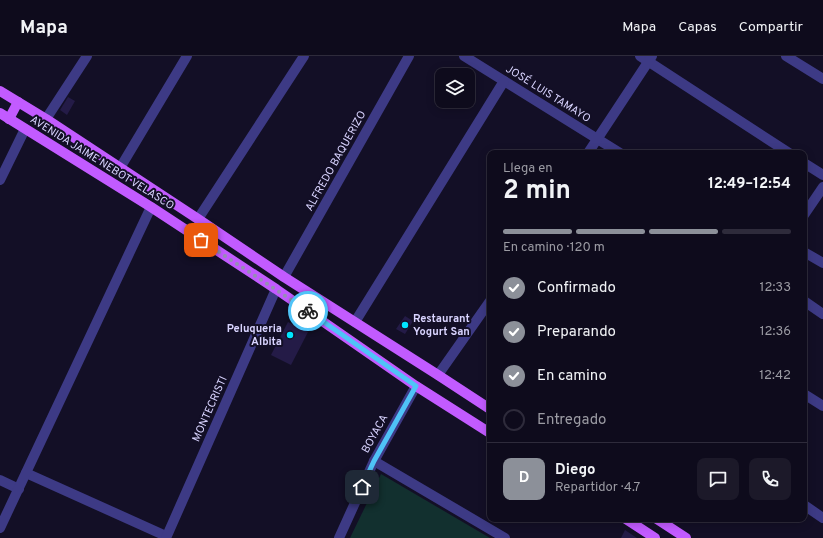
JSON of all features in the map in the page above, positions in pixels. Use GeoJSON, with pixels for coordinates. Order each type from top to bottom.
{"type":"FeatureCollection","features":[{"type":"Feature","properties":{"kind":"main road","name":"AVENIDA JAIME NEBOT VELASCO"},"geometry":{"type":"LineString","coordinates":[[0,91],[46,119],[284,277],[487,407]]}},
{"type":"Feature","properties":{"kind":"main road"},"geometry":{"type":"LineString","coordinates":[[9,119],[18,102]]}},
{"type":"Feature","properties":{"kind":"main road","name":"AVENIDA JAIME NEBOT VELASCO"},"geometry":{"type":"LineString","coordinates":[[0,113],[151,207],[276,289],[416,386],[487,431]]}},
{"type":"Feature","properties":{"kind":"main road"},"geometry":{"type":"LineString","coordinates":[[631,522],[655,538]]}},
{"type":"Feature","properties":{"kind":"main road"},"geometry":{"type":"LineString","coordinates":[[662,522],[686,538]]}},
{"type":"Feature","properties":{"kind":"street"},"geometry":{"type":"LineString","coordinates":[[46,119],[86,56]]}},
{"type":"Feature","properties":{"kind":"street"},"geometry":{"type":"LineString","coordinates":[[120,168],[187,56]]}},
{"type":"Feature","properties":{"kind":"street"},"geometry":{"type":"LineString","coordinates":[[198,219],[304,56]]}},
{"type":"Feature","properties":{"kind":"street","name":"ALFREDO BAQUERIZO"},"geometry":{"type":"LineString","coordinates":[[284,277],[409,56]]}},
{"type":"Feature","properties":{"kind":"street","name":"JOSÉ LUIS TAMAYO"},"geometry":{"type":"LineString","coordinates":[[464,56],[615,150]]}},
{"type":"Feature","properties":{"kind":"street"},"geometry":{"type":"LineString","coordinates":[[786,56],[823,79]]}},
{"type":"Feature","properties":{"kind":"street"},"geometry":{"type":"LineString","coordinates":[[590,150],[647,58],[785,150]]}},
{"type":"Feature","properties":{"kind":"street"},"geometry":{"type":"LineString","coordinates":[[355,322],[504,81]]}},
{"type":"Feature","properties":{"kind":"street"},"geometry":{"type":"LineString","coordinates":[[0,180],[25,129]]}},
{"type":"Feature","properties":{"kind":"street"},"geometry":{"type":"LineString","coordinates":[[807,165],[823,175]]}},
{"type":"Feature","properties":{"kind":"street"},"geometry":{"type":"LineString","coordinates":[[807,211],[823,187]]}},
{"type":"Feature","properties":{"kind":"street"},"geometry":{"type":"LineString","coordinates":[[0,528],[151,207]]}},
{"type":"Feature","properties":{"kind":"street"},"geometry":{"type":"LineString","coordinates":[[807,254],[823,264]]}},
{"type":"Feature","properties":{"kind":"street","name":"MONTECRISTI"},"geometry":{"type":"LineString","coordinates":[[166,537],[276,289]]}},
{"type":"Feature","properties":{"kind":"street"},"geometry":{"type":"LineString","coordinates":[[807,304],[823,314]]}},
{"type":"Feature","properties":{"kind":"street"},"geometry":{"type":"LineString","coordinates":[[438,375],[487,306]]}},
{"type":"Feature","properties":{"kind":"street","name":"BOYACA"},"geometry":{"type":"LineString","coordinates":[[339,538],[374,461],[416,386]]}},
{"type":"Feature","properties":{"kind":"street"},"geometry":{"type":"LineString","coordinates":[[807,396],[823,406]]}},
{"type":"Feature","properties":{"kind":"street"},"geometry":{"type":"LineString","coordinates":[[374,461],[505,538]]}},
{"type":"Feature","properties":{"kind":"street"},"geometry":{"type":"LineString","coordinates":[[26,473],[166,537]]}},
{"type":"Feature","properties":{"kind":"street"},"geometry":{"type":"LineString","coordinates":[[0,480],[18,489]]}},
{"type":"Feature","properties":{"kind":"street"},"geometry":{"type":"LineString","coordinates":[[807,507],[823,518]]}},
{"type":"Feature","properties":{"kind":"green space"},"geometry":{"type":"Polygon","coordinates":[[[381,474],[490,538],[350,538],[381,474]]]}},
{"type":"Feature","properties":{"kind":"building"},"geometry":{"type":"Polygon","coordinates":[[[68,97],[75,101],[67,115],[60,110],[68,97]]]}},
{"type":"Feature","properties":{"kind":"building","name":"Restaurant Yogurt San"},"geometry":{"type":"Polygon","coordinates":[[[405,316],[413,321],[405,334],[396,329],[405,316]]]}},
{"type":"Feature","properties":{"kind":"building"},"geometry":{"type":"Polygon","coordinates":[[[288,322],[308,332],[291,365],[271,355],[288,322]]]}},
{"type":"Feature","properties":{"kind":"building"},"geometry":{"type":"Polygon","coordinates":[[[625,530],[637,538],[621,538],[625,530]]]}},
{"type":"Feature","properties":{"kind":"way so far"},"geometry":{"type":"LineString","coordinates":[[201,240],[308,311]]}},
{"type":"Feature","properties":{"kind":"place","name":"Restaurant Yogurt San"},"geometry":{"type":"Point","coordinates":[405,325]}},
{"type":"Feature","properties":{"kind":"place","name":"Peluqueria Albita"},"geometry":{"type":"Point","coordinates":[290,335]}},
{"type":"Feature","properties":{"kind":"route"},"geometry":{"type":"LineString","coordinates":[[308,311],[416,386],[374,461],[362,487]]}}]}
